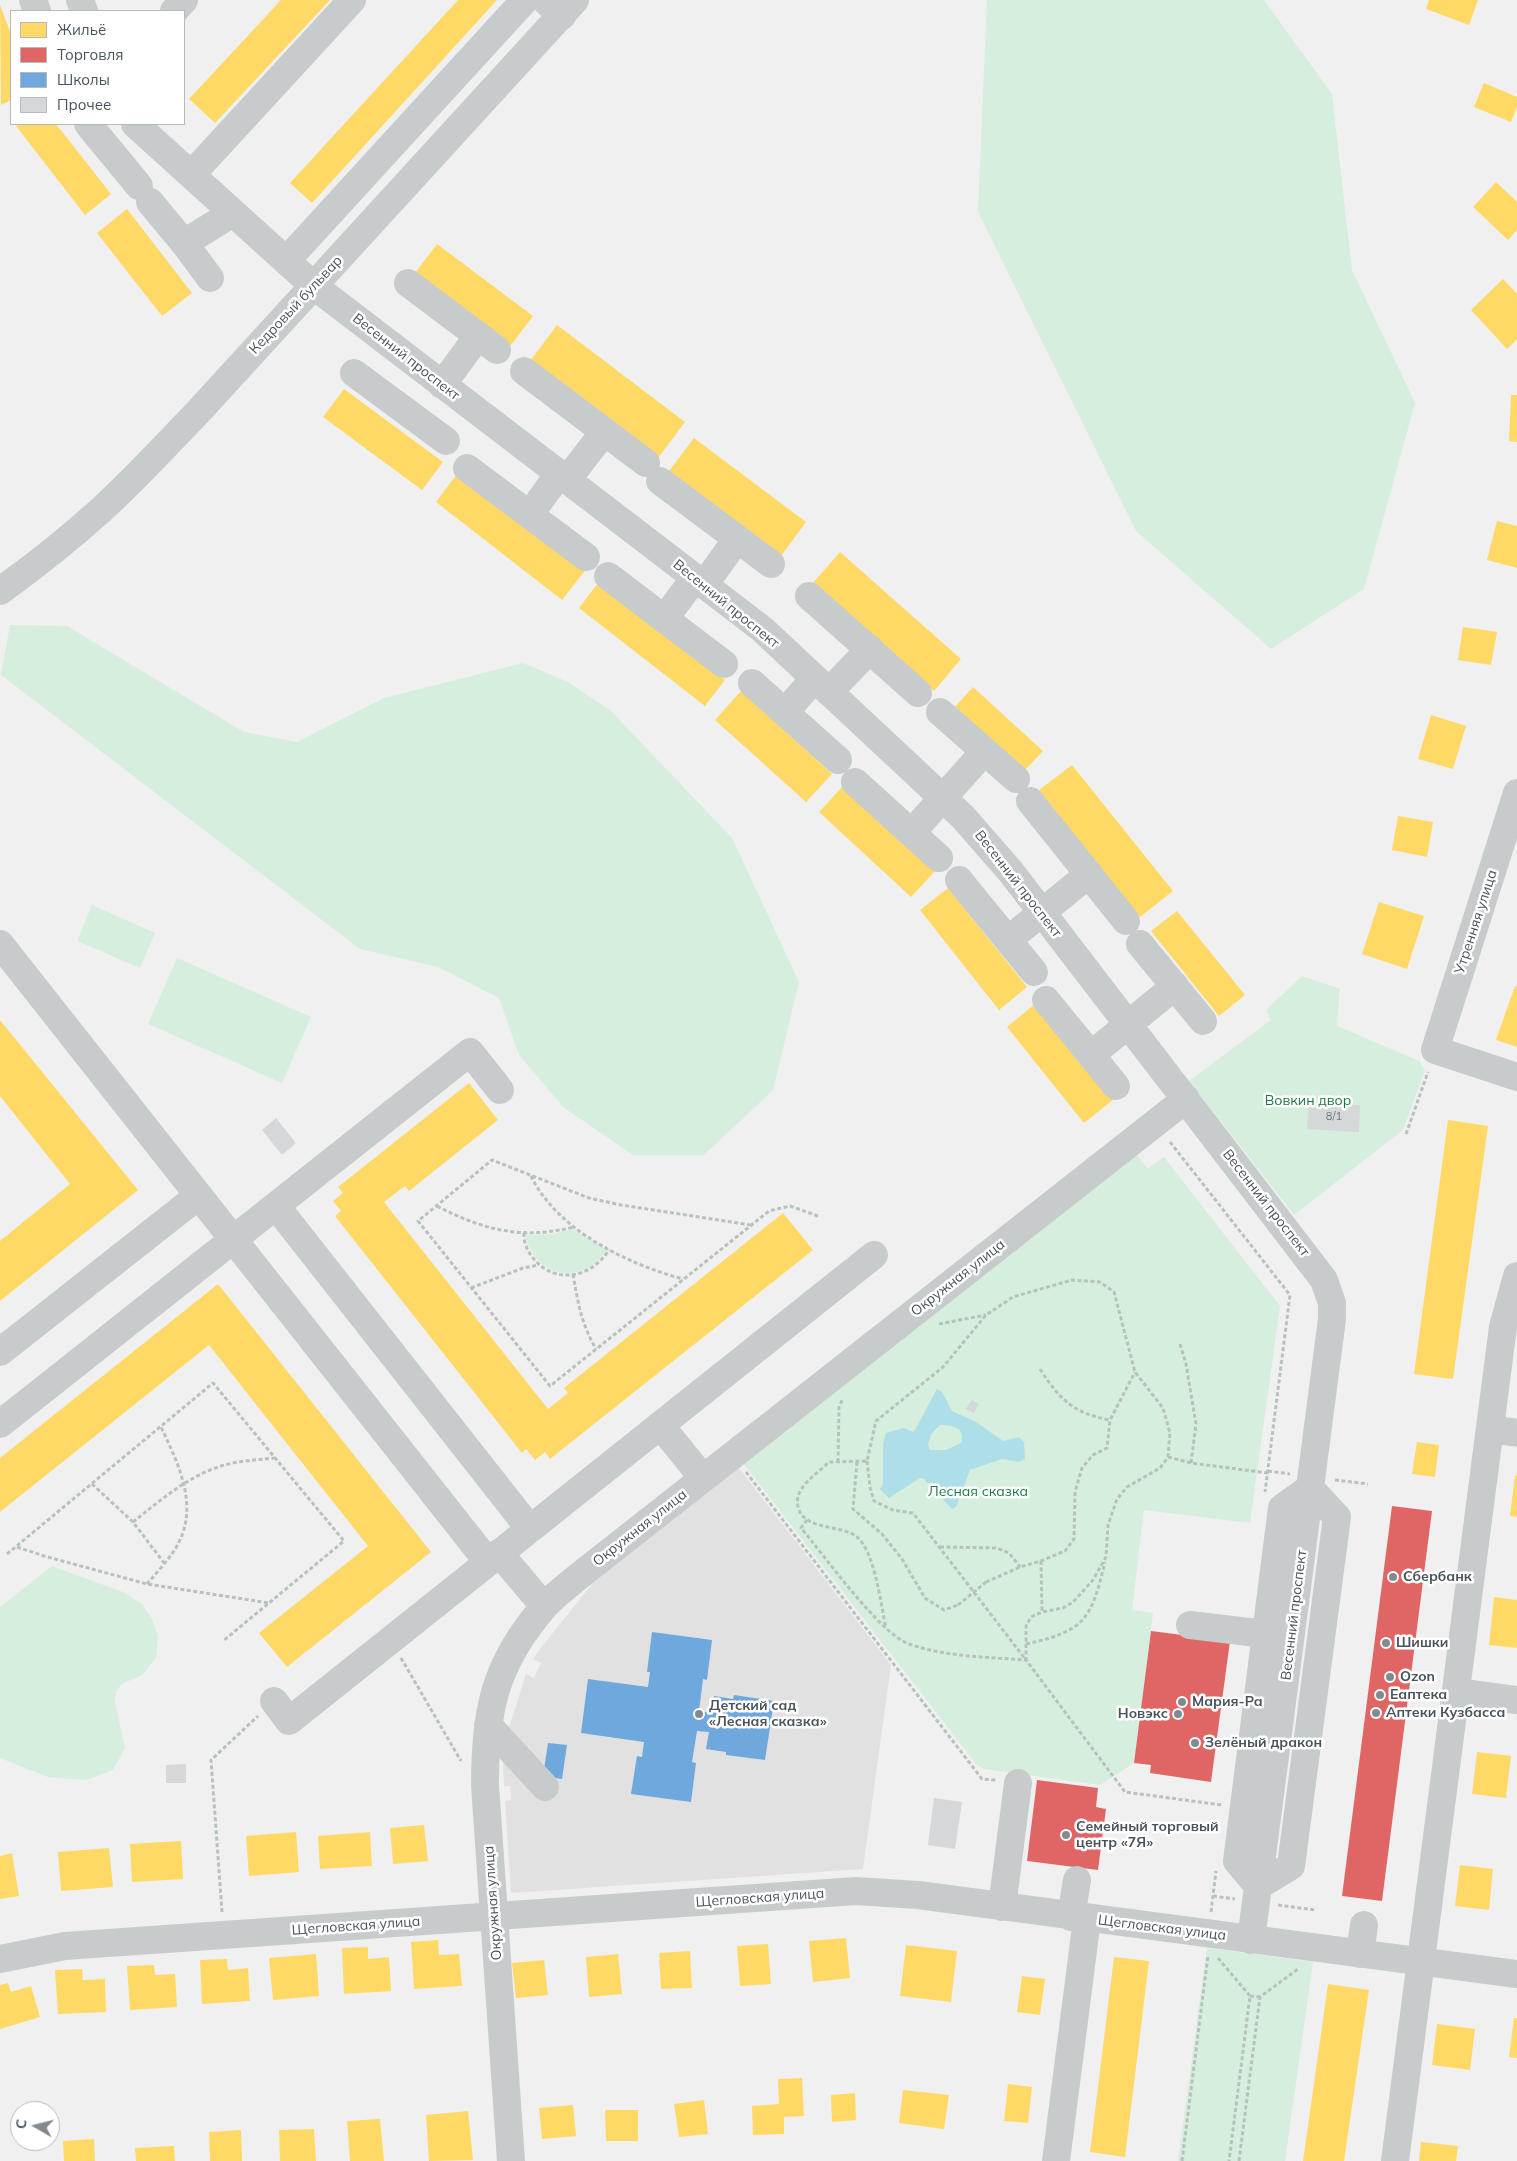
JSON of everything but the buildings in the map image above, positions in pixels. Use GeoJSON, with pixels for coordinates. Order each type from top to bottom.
{"type":"FeatureCollection","features":[{"type":"Feature","properties":{"kind":"street"},"geometry":{"type":"LineString","coordinates":[[175,10],[184,0]]}},
{"type":"Feature","properties":{"kind":"street"},"geometry":{"type":"LineString","coordinates":[[191,175],[352,0]]}},
{"type":"Feature","properties":{"kind":"street"},"geometry":{"type":"LineString","coordinates":[[286,261],[436,97],[551,5]]}},
{"type":"Feature","properties":{"kind":"street","name":"Кедровый бульвар"},"geometry":{"type":"LineString","coordinates":[[0,591],[63,543],[108,504],[198,412],[464,123],[551,5]]}},
{"type":"Feature","properties":{"kind":"street"},"geometry":{"type":"LineString","coordinates":[[436,97],[464,123]]}},
{"type":"Feature","properties":{"kind":"street"},"geometry":{"type":"LineString","coordinates":[[89,125],[210,278]]}},
{"type":"Feature","properties":{"kind":"street","name":"Весенний проспект"},"geometry":{"type":"LineString","coordinates":[[136,125],[314,286],[762,629],[978,832],[1315,1266],[1329,1292],[1332,1319],[1310,1488],[1288,1566],[1268,1713],[1259,1787],[1258,1886],[1251,1940]]}},
{"type":"Feature","properties":{"kind":"street"},"geometry":{"type":"LineString","coordinates":[[119,161],[154,142]]}},
{"type":"Feature","properties":{"kind":"street"},"geometry":{"type":"LineString","coordinates":[[184,243],[233,213]]}},
{"type":"Feature","properties":{"kind":"street"},"geometry":{"type":"LineString","coordinates":[[408,283],[488,343],[442,385]]}},
{"type":"Feature","properties":{"kind":"street"},"geometry":{"type":"LineString","coordinates":[[394,403],[420,368]]}},
{"type":"Feature","properties":{"kind":"street"},"geometry":{"type":"LineString","coordinates":[[524,371],[771,564]]}},
{"type":"Feature","properties":{"kind":"street"},"geometry":{"type":"LineString","coordinates":[[354,373],[446,441]]}},
{"type":"Feature","properties":{"kind":"street"},"geometry":{"type":"LineString","coordinates":[[530,514],[604,432]]}},
{"type":"Feature","properties":{"kind":"street"},"geometry":{"type":"LineString","coordinates":[[467,468],[586,557]]}},
{"type":"Feature","properties":{"kind":"street"},"geometry":{"type":"LineString","coordinates":[[664,618],[737,539]]}},
{"type":"Feature","properties":{"kind":"street"},"geometry":{"type":"LineString","coordinates":[[608,576],[724,664]]}},
{"type":"Feature","properties":{"kind":"street"},"geometry":{"type":"LineString","coordinates":[[809,596],[918,692]]}},
{"type":"Feature","properties":{"kind":"street"},"geometry":{"type":"LineString","coordinates":[[785,712],[870,650]]}},
{"type":"Feature","properties":{"kind":"street"},"geometry":{"type":"LineString","coordinates":[[752,683],[838,760]]}},
{"type":"Feature","properties":{"kind":"street"},"geometry":{"type":"LineString","coordinates":[[940,712],[1023,790],[1126,921]]}},
{"type":"Feature","properties":{"kind":"street"},"geometry":{"type":"LineString","coordinates":[[912,832],[984,752]]}},
{"type":"Feature","properties":{"kind":"street"},"geometry":{"type":"LineString","coordinates":[[856,782],[939,858]]}},
{"type":"Feature","properties":{"kind":"street","name":"Утренняя улица"},"geometry":{"type":"LineString","coordinates":[[1436,1050],[1517,793]]}},
{"type":"Feature","properties":{"kind":"street"},"geometry":{"type":"LineString","coordinates":[[1008,940],[1089,874]]}},
{"type":"Feature","properties":{"kind":"street"},"geometry":{"type":"LineString","coordinates":[[959,880],[1034,972]]}},
{"type":"Feature","properties":{"kind":"street"},"geometry":{"type":"LineString","coordinates":[[0,944],[232,1240],[494,1558],[544,1606]]}},
{"type":"Feature","properties":{"kind":"street"},"geometry":{"type":"LineString","coordinates":[[1140,944],[1203,1021]]}},
{"type":"Feature","properties":{"kind":"street"},"geometry":{"type":"LineString","coordinates":[[1091,1055],[1175,986]]}},
{"type":"Feature","properties":{"kind":"street"},"geometry":{"type":"LineString","coordinates":[[1046,1000],[1116,1086]]}},
{"type":"Feature","properties":{"kind":"street"},"geometry":{"type":"LineString","coordinates":[[1436,1050],[1517,1077]]}},
{"type":"Feature","properties":{"kind":"street"},"geometry":{"type":"LineString","coordinates":[[0,1424],[470,1052],[500,1090]]}},
{"type":"Feature","properties":{"kind":"street","name":"Окружная улица"},"geometry":{"type":"LineString","coordinates":[[511,2161],[494,1916],[485,1742],[491,1704],[502,1672],[512,1651],[544,1606],[574,1580],[1186,1099]]}},
{"type":"Feature","properties":{"kind":"street"},"geometry":{"type":"LineString","coordinates":[[0,1352],[198,1196]]}},
{"type":"Feature","properties":{"kind":"street"},"geometry":{"type":"LineString","coordinates":[[276,1206],[530,1529]]}},
{"type":"Feature","properties":{"kind":"street"},"geometry":{"type":"LineString","coordinates":[[274,1701],[289,1721],[874,1255]]}},
{"type":"Feature","properties":{"kind":"street"},"geometry":{"type":"LineString","coordinates":[[1395,2161],[1503,1327],[1517,1276]]}},
{"type":"Feature","properties":{"kind":"street"},"geometry":{"type":"LineString","coordinates":[[660,1425],[704,1478]]}},
{"type":"Feature","properties":{"kind":"street"},"geometry":{"type":"LineString","coordinates":[[1490,1429],[1517,1433]]}},
{"type":"Feature","properties":{"kind":"street"},"geometry":{"type":"LineString","coordinates":[[1258,1886],[1291,1866],[1321,1641],[1337,1517],[1310,1488]]}},
{"type":"Feature","properties":{"kind":"street"},"geometry":{"type":"LineString","coordinates":[[1288,1566],[1330,1570]]}},
{"type":"Feature","properties":{"kind":"street"},"geometry":{"type":"LineString","coordinates":[[1190,1625],[1321,1641]]}},
{"type":"Feature","properties":{"kind":"street"},"geometry":{"type":"LineString","coordinates":[[1456,1692],[1517,1700]]}},
{"type":"Feature","properties":{"kind":"street"},"geometry":{"type":"LineString","coordinates":[[1268,1713],[1311,1716]]}},
{"type":"Feature","properties":{"kind":"street"},"geometry":{"type":"LineString","coordinates":[[488,1726],[544,1787]]}},
{"type":"Feature","properties":{"kind":"street"},"geometry":{"type":"LineString","coordinates":[[1002,1907],[1018,1783]]}},
{"type":"Feature","properties":{"kind":"street"},"geometry":{"type":"LineString","coordinates":[[1259,1787],[1301,1790]]}},
{"type":"Feature","properties":{"kind":"street"},"geometry":{"type":"LineString","coordinates":[[1056,2161],[1079,1918],[1077,1880]]}},
{"type":"Feature","properties":{"kind":"street","name":"Щегловская улица"},"geometry":{"type":"LineString","coordinates":[[0,1959],[65,1946],[856,1891],[910,1894],[1002,1907],[1079,1918],[1208,1941],[1251,1940],[1517,1974]]}},
{"type":"Feature","properties":{"kind":"street"},"geometry":{"type":"LineString","coordinates":[[1360,1954],[1364,1925]]}},
{"type":"Feature","properties":{"kind":"path"},"geometry":{"type":"LineString","coordinates":[[1406,1134],[1436,1050]]}},
{"type":"Feature","properties":{"kind":"path"},"geometry":{"type":"LineString","coordinates":[[1155,1123],[1290,1295],[1264,1501]]}},
{"type":"Feature","properties":{"kind":"path"},"geometry":{"type":"LineString","coordinates":[[751,1225],[620,1205],[589,1198],[492,1160],[418,1221],[550,1386],[770,1211],[790,1206],[818,1216]]}},
{"type":"Feature","properties":{"kind":"path"},"geometry":{"type":"LineString","coordinates":[[531,1175],[538,1189],[575,1226],[609,1250],[648,1268],[684,1279]]}},
{"type":"Feature","properties":{"kind":"path"},"geometry":{"type":"LineString","coordinates":[[436,1206],[482,1226],[524,1233],[552,1232],[575,1226]]}},
{"type":"Feature","properties":{"kind":"path"},"geometry":{"type":"LineString","coordinates":[[524,1233],[526,1248],[541,1265],[557,1274],[573,1274],[593,1268],[609,1250]]}},
{"type":"Feature","properties":{"kind":"path"},"geometry":{"type":"LineString","coordinates":[[472,1288],[523,1268],[541,1265]]}},
{"type":"Feature","properties":{"kind":"path"},"geometry":{"type":"LineString","coordinates":[[573,1274],[577,1304],[586,1332],[596,1349]]}},
{"type":"Feature","properties":{"kind":"path"},"geometry":{"type":"LineString","coordinates":[[1026,1644],[1056,1638],[1074,1629],[1087,1615],[1098,1592],[1106,1557],[1108,1525],[1117,1499],[1127,1487],[1160,1468],[1168,1458],[1170,1434],[1163,1408],[1135,1372],[1114,1292],[1100,1282],[1072,1280],[1012,1297],[986,1315],[943,1367],[876,1420],[866,1461],[870,1487],[874,1501],[893,1510],[913,1513],[1125,1792],[1226,1805]]}},
{"type":"Feature","properties":{"kind":"path"},"geometry":{"type":"LineString","coordinates":[[932,1329],[939,1324],[986,1315]]}},
{"type":"Feature","properties":{"kind":"path"},"geometry":{"type":"LineString","coordinates":[[1180,1344],[1186,1364],[1196,1424],[1191,1463]]}},
{"type":"Feature","properties":{"kind":"path"},"geometry":{"type":"LineString","coordinates":[[1040,1369],[1056,1393],[1077,1411],[1110,1420]]}},
{"type":"Feature","properties":{"kind":"path"},"geometry":{"type":"LineString","coordinates":[[858,1462],[853,1509],[882,1534],[892,1546],[925,1598],[944,1610],[958,1605],[986,1582],[1020,1567],[1041,1562],[1065,1551],[1074,1539],[1075,1492],[1082,1468],[1093,1455],[1107,1448],[1110,1420],[1135,1372]]}},
{"type":"Feature","properties":{"kind":"path"},"geometry":{"type":"LineString","coordinates":[[7,1554],[214,1383],[344,1541],[223,1641]]}},
{"type":"Feature","properties":{"kind":"path"},"geometry":{"type":"LineString","coordinates":[[838,1462],[840,1406],[843,1399],[851,1393]]}},
{"type":"Feature","properties":{"kind":"path"},"geometry":{"type":"LineString","coordinates":[[147,1584],[178,1544],[186,1522],[185,1483],[160,1427]]}},
{"type":"Feature","properties":{"kind":"path"},"geometry":{"type":"LineString","coordinates":[[733,1455],[982,1779],[1018,1783]]}},
{"type":"Feature","properties":{"kind":"path"},"geometry":{"type":"LineString","coordinates":[[133,1522],[185,1483],[211,1469],[240,1462],[276,1458]]}},
{"type":"Feature","properties":{"kind":"path"},"geometry":{"type":"LineString","coordinates":[[1168,1458],[1191,1463],[1268,1473]]}},
{"type":"Feature","properties":{"kind":"path"},"geometry":{"type":"LineString","coordinates":[[866,1461],[829,1462],[803,1486],[797,1501],[800,1513],[807,1520],[841,1529],[858,1538],[870,1557],[886,1628]]}},
{"type":"Feature","properties":{"kind":"path"},"geometry":{"type":"LineString","coordinates":[[92,1484],[133,1522],[164,1563]]}},
{"type":"Feature","properties":{"kind":"path"},"geometry":{"type":"LineString","coordinates":[[807,1520],[801,1528],[886,1628],[907,1644],[942,1652],[1026,1660]]}},
{"type":"Feature","properties":{"kind":"path"},"geometry":{"type":"LineString","coordinates":[[16,1546],[44,1556],[147,1584],[269,1604]]}},
{"type":"Feature","properties":{"kind":"path"},"geometry":{"type":"LineString","coordinates":[[940,1547],[997,1548],[1008,1553],[1020,1567]]}},
{"type":"Feature","properties":{"kind":"path"},"geometry":{"type":"LineString","coordinates":[[1026,1660],[1026,1626],[1031,1617],[1042,1612],[1063,1608],[1073,1602],[1093,1580],[1106,1557]]}},
{"type":"Feature","properties":{"kind":"path"},"geometry":{"type":"LineString","coordinates":[[1041,1562],[1042,1612]]}},
{"type":"Feature","properties":{"kind":"path"},"geometry":{"type":"LineString","coordinates":[[390,1640],[465,1767]]}},
{"type":"Feature","properties":{"kind":"path"},"geometry":{"type":"LineString","coordinates":[[224,1935],[212,1760],[274,1701]]}},
{"type":"Feature","properties":{"kind":"path"},"geometry":{"type":"LineString","coordinates":[[1182,2161],[1217,1869]]}},
{"type":"Feature","properties":{"kind":"path"},"geometry":{"type":"LineString","coordinates":[[1208,1941],[1250,1996],[1229,2161]]}},
{"type":"Feature","properties":{"kind":"path"},"geometry":{"type":"LineString","coordinates":[[1250,1996],[1260,1997],[1324,1949]]}},
{"type":"Feature","properties":{"kind":"path"},"geometry":{"type":"LineString","coordinates":[[1239,2161],[1260,1997]]}},
{"type":"Feature","properties":{"kind":"shaded area","name":"Детский сад «Лесная сказка»"},"geometry":{"type":"Polygon","coordinates":[[[739,1468],[891,1665],[863,1869],[511,1893],[505,1801],[511,1800],[510,1786],[504,1786],[502,1750],[526,1674],[534,1678],[541,1663],[533,1659],[593,1583],[739,1468]]]}},
{"type":"Feature","properties":{"kind":"green space"},"geometry":{"type":"Polygon","coordinates":[[[987,0],[1264,0],[1332,94],[1352,270],[1415,403],[1364,589],[1271,649],[1136,531],[978,212],[987,0]]]}},
{"type":"Feature","properties":{"kind":"green space"},"geometry":{"type":"Polygon","coordinates":[[[10,625],[67,626],[244,732],[297,742],[384,698],[523,663],[568,682],[611,711],[732,838],[799,982],[773,1090],[704,1155],[633,1155],[563,1107],[519,1055],[499,998],[438,967],[360,949],[1,675],[10,625]]]}},
{"type":"Feature","properties":{"kind":"green space"},"geometry":{"type":"Polygon","coordinates":[[[92,905],[155,933],[140,968],[77,941],[92,905]]]}},
{"type":"Feature","properties":{"kind":"green space"},"geometry":{"type":"Polygon","coordinates":[[[177,958],[311,1017],[282,1083],[148,1024],[177,958]]]}},
{"type":"Feature","properties":{"kind":"green space","name":"Вовкин двор"},"geometry":{"type":"Polygon","coordinates":[[[1302,976],[1340,989],[1337,1026],[1419,1061],[1425,1070],[1403,1130],[1294,1215],[1189,1081],[1271,1020],[1266,1010],[1302,976]]]}},
{"type":"Feature","properties":{"kind":"green space","name":"Лесная сказка"},"geometry":{"type":"Polygon","coordinates":[[[1137,1155],[1148,1169],[1164,1157],[1280,1306],[1250,1523],[1144,1510],[1132,1610],[1153,1613],[1134,1763],[1100,1785],[984,1769],[976,1764],[743,1463],[1137,1155]]]}},
{"type":"Feature","properties":{"kind":"green space"},"geometry":{"type":"Polygon","coordinates":[[[573,1229],[607,1250],[596,1262],[585,1269],[573,1273],[560,1272],[549,1268],[539,1261],[531,1250],[525,1235],[553,1234],[573,1229]]]}},
{"type":"Feature","properties":{"kind":"green space"},"geometry":{"type":"Polygon","coordinates":[[[52,1566],[123,1592],[142,1604],[152,1619],[158,1636],[156,1658],[142,1675],[122,1684],[116,1691],[115,1702],[125,1748],[113,1770],[87,1780],[48,1777],[0,1758],[0,1607],[52,1566]]]}},
{"type":"Feature","properties":{"kind":"green space"},"geometry":{"type":"Polygon","coordinates":[[[1207,1948],[1313,1962],[1285,2161],[1178,2161],[1207,1948]]]}},
{"type":"Feature","properties":{"kind":"water"},"geometry":{"type":"Polygon","coordinates":[[[937,1389],[942,1392],[952,1411],[976,1422],[1003,1441],[1019,1437],[1024,1442],[1025,1459],[1019,1462],[1002,1459],[970,1470],[956,1507],[952,1509],[924,1479],[920,1478],[889,1498],[880,1489],[883,1484],[883,1444],[886,1433],[904,1428],[913,1432],[937,1389]],[[940,1425],[931,1434],[928,1445],[930,1450],[946,1450],[961,1443],[962,1434],[960,1431],[957,1428],[940,1425]]]}},
{"type":"Feature","properties":{"kind":"place","name":"Сбербанк"},"geometry":{"type":"Point","coordinates":[1393,1577]}},
{"type":"Feature","properties":{"kind":"place","name":"Шишки"},"geometry":{"type":"Point","coordinates":[1386,1643]}},
{"type":"Feature","properties":{"kind":"place","name":"Ozon"},"geometry":{"type":"Point","coordinates":[1390,1677]}},
{"type":"Feature","properties":{"kind":"place","name":"Еаптека"},"geometry":{"type":"Point","coordinates":[1380,1695]}},
{"type":"Feature","properties":{"kind":"place","name":"Мария-Ра"},"geometry":{"type":"Point","coordinates":[1182,1702]}},
{"type":"Feature","properties":{"kind":"place","name":"Аптеки Кузбасса"},"geometry":{"type":"Point","coordinates":[1376,1713]}},
{"type":"Feature","properties":{"kind":"place","name":"Детский сад «Лесная сказка»"},"geometry":{"type":"Point","coordinates":[699,1714]}},
{"type":"Feature","properties":{"kind":"place","name":"Новэкс"},"geometry":{"type":"Point","coordinates":[1178,1714]}},
{"type":"Feature","properties":{"kind":"place","name":"Зелёный дракон"},"geometry":{"type":"Point","coordinates":[1195,1743]}},
{"type":"Feature","properties":{"kind":"place","name":"Семейный торговый центр «7Я»"},"geometry":{"type":"Point","coordinates":[1066,1835]}}]}
